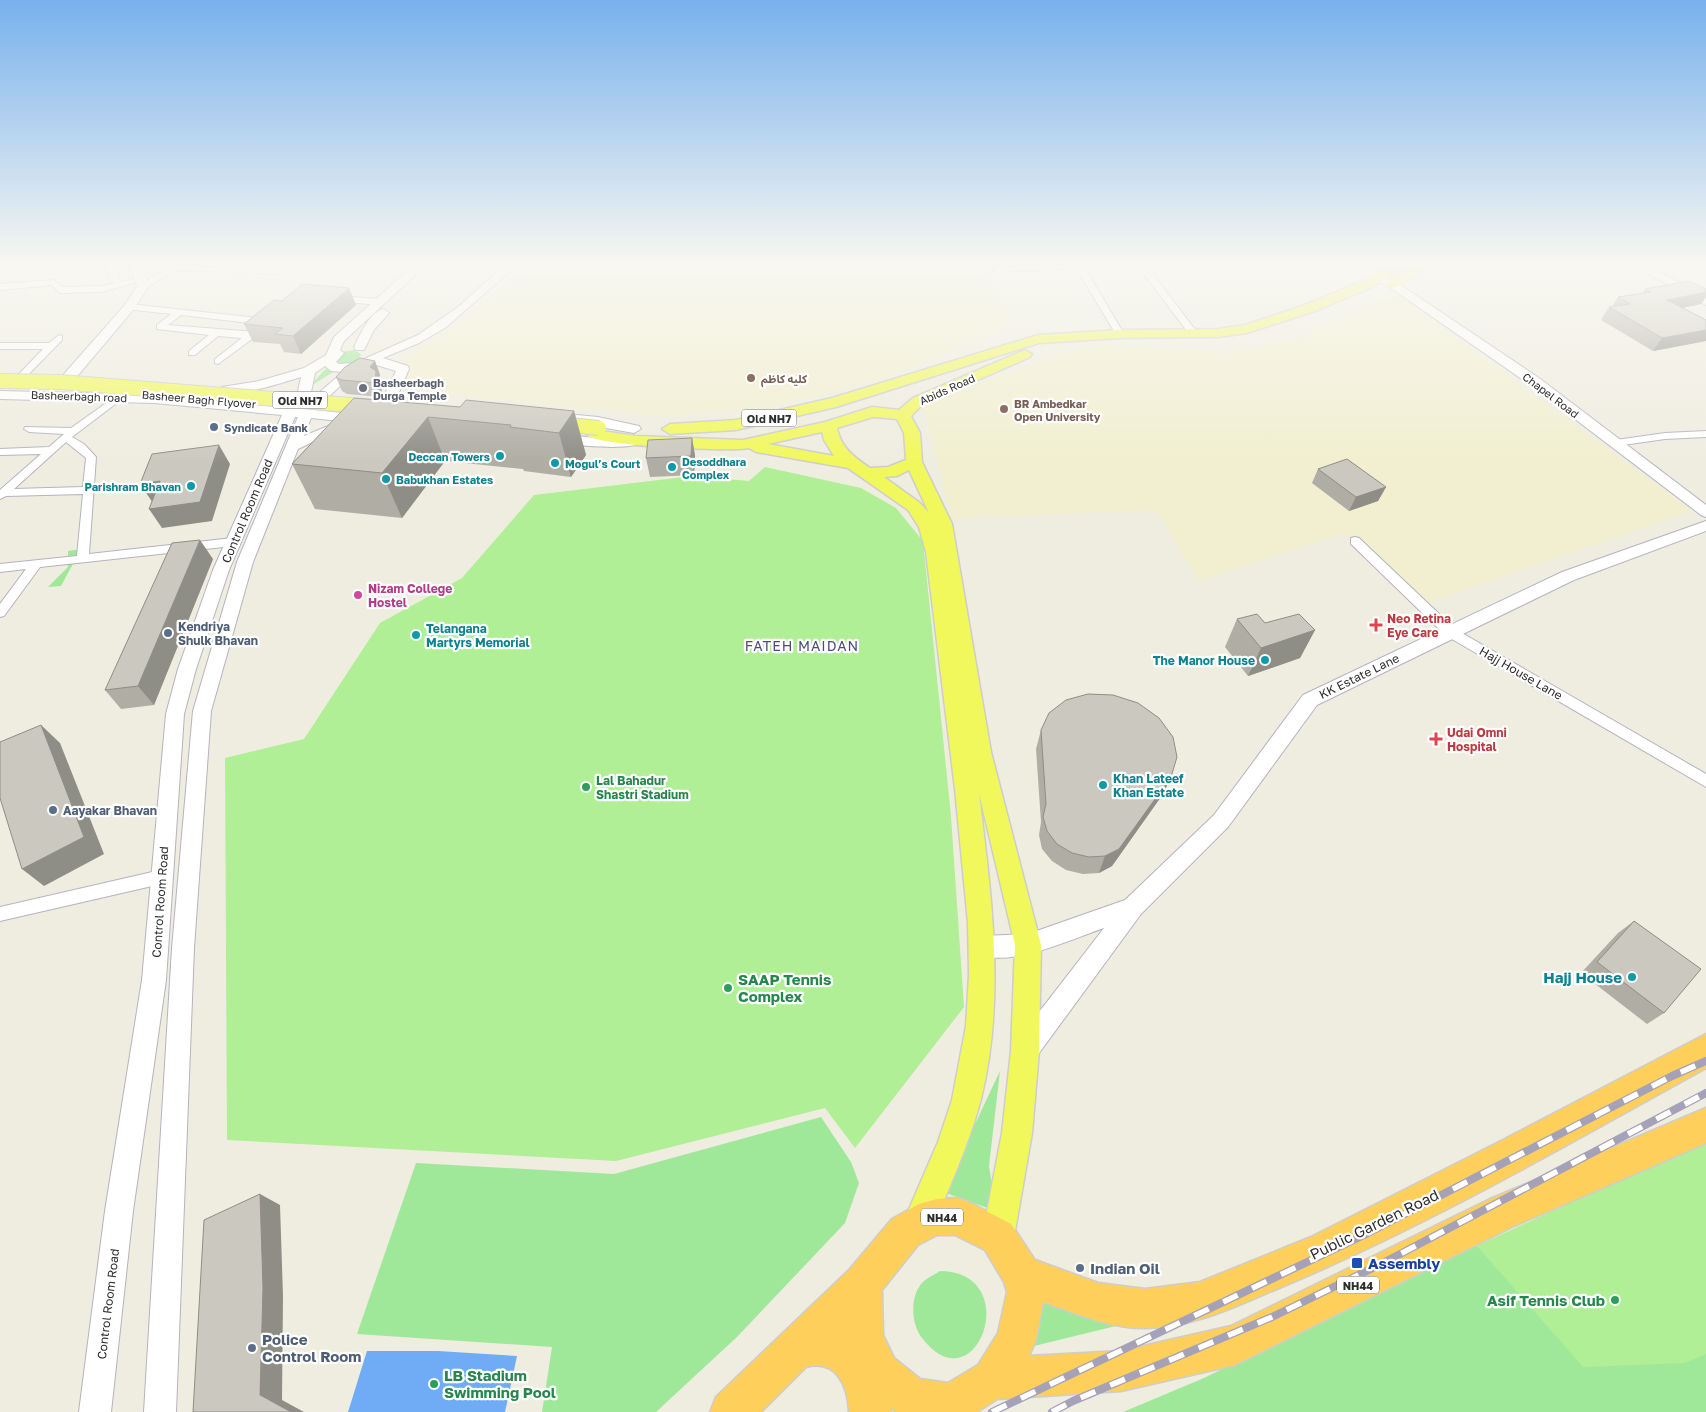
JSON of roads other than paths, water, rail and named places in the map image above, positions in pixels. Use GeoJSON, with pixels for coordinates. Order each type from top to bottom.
{"type":"FeatureCollection","features":[{"type":"Feature","properties":{"kind":"highway","name":"Public Garden Road"},"geometry":{"type":"LineString","coordinates":[[1022,1276],[1098,1302],[1145,1309],[1200,1301],[1323,1251],[1508,1157],[1706,1050]]}},
{"type":"Feature","properties":{"kind":"highway","name":"NH44"},"geometry":{"type":"LineString","coordinates":[[992,1379],[1121,1371],[1235,1345],[1501,1213],[1706,1125]]}},
{"type":"Feature","properties":{"kind":"highway","name":"NH44"},"geometry":{"type":"LineString","coordinates":[[731,1412],[863,1284],[905,1232],[919,1223],[937,1217],[958,1216],[998,1237],[1022,1276],[1026,1292],[1016,1340],[992,1379],[946,1408],[911,1398],[880,1372],[863,1338],[863,1284]]}},
{"type":"Feature","properties":{"kind":"highway"},"geometry":{"type":"LineString","coordinates":[[794,1350],[819,1344],[843,1351],[863,1373],[870,1402],[870,1412]]}},
{"type":"Feature","properties":{"kind":"main road"},"geometry":{"type":"LineString","coordinates":[[69,377],[109,331]]}},
{"type":"Feature","properties":{"kind":"main road"},"geometry":{"type":"LineString","coordinates":[[349,331],[338,340],[329,363],[336,368],[355,367]]}},
{"type":"Feature","properties":{"kind":"main road"},"geometry":{"type":"LineString","coordinates":[[360,347],[368,331]]}},
{"type":"Feature","properties":{"kind":"main road"},"geometry":{"type":"LineString","coordinates":[[300,407],[317,399],[355,367],[432,331]]}},
{"type":"Feature","properties":{"kind":"main road","name":"Old NH7"},"geometry":{"type":"LineString","coordinates":[[635,435],[736,425],[836,402],[900,384],[1029,341],[1059,336],[1221,331]]}},
{"type":"Feature","properties":{"kind":"main road","name":"Abids Road"},"geometry":{"type":"LineString","coordinates":[[903,416],[918,400],[1048,346],[1092,342],[1233,340],[1269,331]]}},
{"type":"Feature","properties":{"kind":"main road","name":"Chapel Road"},"geometry":{"type":"LineString","coordinates":[[1459,331],[1534,381],[1706,512]]}},
{"type":"Feature","properties":{"kind":"main road"},"geometry":{"type":"LineString","coordinates":[[292,447],[334,427],[373,420],[387,404],[403,369],[427,335]]}},
{"type":"Feature","properties":{"kind":"main road"},"geometry":{"type":"LineString","coordinates":[[227,390],[260,385],[309,371],[345,349],[360,347],[373,350],[371,359]]}},
{"type":"Feature","properties":{"kind":"main road"},"geometry":{"type":"LineString","coordinates":[[371,359],[403,369]]}},
{"type":"Feature","properties":{"kind":"main road"},"geometry":{"type":"LineString","coordinates":[[292,447],[309,371]]}},
{"type":"Feature","properties":{"kind":"main road","name":"Basheerbagh road"},"geometry":{"type":"LineString","coordinates":[[0,379],[69,377],[227,390],[300,407],[373,420],[400,413]]}},
{"type":"Feature","properties":{"kind":"main road","name":"Basheer Bagh Flyover"},"geometry":{"type":"LineString","coordinates":[[0,379],[80,383],[400,413]]}},
{"type":"Feature","properties":{"kind":"main road"},"geometry":{"type":"LineString","coordinates":[[836,402],[874,412],[900,384]]}},
{"type":"Feature","properties":{"kind":"main road","name":"Basheer Bagh Flyover"},"geometry":{"type":"LineString","coordinates":[[0,387],[103,391],[400,413]]}},
{"type":"Feature","properties":{"kind":"main road","name":"Basheerbagh road"},"geometry":{"type":"LineString","coordinates":[[0,394],[118,397],[300,407]]}},
{"type":"Feature","properties":{"kind":"main road"},"geometry":{"type":"LineString","coordinates":[[317,399],[387,404],[400,413]]}},
{"type":"Feature","properties":{"kind":"main road","name":"Control Room Road"},"geometry":{"type":"LineString","coordinates":[[95,1412],[121,1202],[154,980],[175,714],[187,668],[233,542],[300,407]]}},
{"type":"Feature","properties":{"kind":"main road","name":"Old NH7"},"geometry":{"type":"LineString","coordinates":[[541,426],[743,445],[829,426],[874,412],[903,416]]}},
{"type":"Feature","properties":{"kind":"main road"},"geometry":{"type":"LineString","coordinates":[[903,416],[912,433],[914,462],[943,524],[980,752],[1028,945],[1025,1051],[1017,1132],[998,1237]]}},
{"type":"Feature","properties":{"kind":"main road"},"geometry":{"type":"LineString","coordinates":[[541,426],[598,421],[635,435]]}},
{"type":"Feature","properties":{"kind":"main road"},"geometry":{"type":"LineString","coordinates":[[541,426],[595,442],[635,435]]}},
{"type":"Feature","properties":{"kind":"main road"},"geometry":{"type":"LineString","coordinates":[[829,426],[829,433],[833,443],[859,468],[909,501],[925,519],[934,550],[956,692],[983,947],[982,1002],[977,1051],[962,1116],[919,1223]]}},
{"type":"Feature","properties":{"kind":"main road"},"geometry":{"type":"LineString","coordinates":[[743,445],[859,468],[891,472],[914,462]]}},
{"type":"Feature","properties":{"kind":"main road","name":"Control Room Road"},"geometry":{"type":"LineString","coordinates":[[160,1412],[184,941],[202,711],[245,562],[292,447]]}},
{"type":"Feature","properties":{"kind":"main road","name":"KK Estate Lane"},"geometry":{"type":"LineString","coordinates":[[983,947],[1028,945],[1133,907],[1221,821],[1310,700],[1568,576],[1706,526]]}},
{"type":"Feature","properties":{"kind":"main road"},"geometry":{"type":"LineString","coordinates":[[173,733],[200,726]]}},
{"type":"Feature","properties":{"kind":"main road"},"geometry":{"type":"LineString","coordinates":[[1025,1051],[1133,907]]}},
{"type":"Feature","properties":{"kind":"street"},"geometry":{"type":"LineString","coordinates":[[194,331],[250,336]]}},
{"type":"Feature","properties":{"kind":"street"},"geometry":{"type":"LineString","coordinates":[[218,360],[256,331]]}},
{"type":"Feature","properties":{"kind":"street"},"geometry":{"type":"LineString","coordinates":[[192,353],[212,333]]}},
{"type":"Feature","properties":{"kind":"street"},"geometry":{"type":"LineString","coordinates":[[21,377],[59,338]]}},
{"type":"Feature","properties":{"kind":"street"},"geometry":{"type":"LineString","coordinates":[[0,346],[52,346]]}},
{"type":"Feature","properties":{"kind":"street"},"geometry":{"type":"LineString","coordinates":[[2,494],[51,450],[118,397]]}},
{"type":"Feature","properties":{"kind":"street"},"geometry":{"type":"LineString","coordinates":[[29,429],[70,435],[91,457],[83,558]]}},
{"type":"Feature","properties":{"kind":"street"},"geometry":{"type":"LineString","coordinates":[[1616,443],[1665,436],[1706,434]]}},
{"type":"Feature","properties":{"kind":"street"},"geometry":{"type":"LineString","coordinates":[[0,452],[51,450]]}},
{"type":"Feature","properties":{"kind":"street"},"geometry":{"type":"LineString","coordinates":[[2,494],[88,490]]}},
{"type":"Feature","properties":{"kind":"street","name":"Hajj House Lane"},"geometry":{"type":"LineString","coordinates":[[1355,541],[1450,632],[1706,781]]}},
{"type":"Feature","properties":{"kind":"street"},"geometry":{"type":"LineString","coordinates":[[0,568],[233,542]]}},
{"type":"Feature","properties":{"kind":"street"},"geometry":{"type":"LineString","coordinates":[[0,613],[36,564]]}},
{"type":"Feature","properties":{"kind":"street"},"geometry":{"type":"LineString","coordinates":[[0,914],[161,877]]}},
{"type":"Feature","properties":{"kind":"water","name":"LB Stadium Swimming Pool"},"geometry":{"type":"Polygon","coordinates":[[[367,1351],[438,1351],[517,1356],[505,1412],[348,1412],[367,1351]]]}},
{"type":"Feature","properties":{"kind":"railway"},"geometry":{"type":"LineString","coordinates":[[992,1412],[1364,1235],[1672,1076],[1706,1061]]}},
{"type":"Feature","properties":{"kind":"railway"},"geometry":{"type":"LineString","coordinates":[[1052,1412],[1073,1401],[1272,1317],[1383,1263],[1706,1093]]}},
{"type":"Feature","properties":{"kind":"place","name":"كليه كاظم"},"geometry":{"type":"Point","coordinates":[751,378]}},
{"type":"Feature","properties":{"kind":"place","name":"Basheerbagh Durga Temple"},"geometry":{"type":"Point","coordinates":[363,388]}},
{"type":"Feature","properties":{"kind":"place","name":"BR Ambedkar Open University"},"geometry":{"type":"Point","coordinates":[1004,409]}},
{"type":"Feature","properties":{"kind":"place","name":"Syndicate Bank"},"geometry":{"type":"Point","coordinates":[214,427]}},
{"type":"Feature","properties":{"kind":"place","name":"Deccan Towers"},"geometry":{"type":"Point","coordinates":[500,456]}},
{"type":"Feature","properties":{"kind":"place","name":"Mogul’s Court"},"geometry":{"type":"Point","coordinates":[555,463]}},
{"type":"Feature","properties":{"kind":"place","name":"Desoddhara Complex"},"geometry":{"type":"Point","coordinates":[672,467]}},
{"type":"Feature","properties":{"kind":"place","name":"Babukhan Estates"},"geometry":{"type":"Point","coordinates":[386,479]}},
{"type":"Feature","properties":{"kind":"place","name":"Parishram Bhavan"},"geometry":{"type":"Point","coordinates":[191,486]}},
{"type":"Feature","properties":{"kind":"place","name":"Nizam College Hostel"},"geometry":{"type":"Point","coordinates":[358,595]}},
{"type":"Feature","properties":{"kind":"place","name":"Neo Retina Eye Care"},"geometry":{"type":"Point","coordinates":[1376,625]}},
{"type":"Feature","properties":{"kind":"place","name":"Kendriya Shulk Bhavan"},"geometry":{"type":"Point","coordinates":[168,633]}},
{"type":"Feature","properties":{"kind":"place","name":"Telangana Martyrs Memorial"},"geometry":{"type":"Point","coordinates":[416,635]}},
{"type":"Feature","properties":{"kind":"place","name":"The Manor House"},"geometry":{"type":"Point","coordinates":[1265,660]}},
{"type":"Feature","properties":{"kind":"place","name":"Udai Omni Hospital"},"geometry":{"type":"Point","coordinates":[1436,739]}},
{"type":"Feature","properties":{"kind":"place","name":"Khan Lateef Khan Estate"},"geometry":{"type":"Point","coordinates":[1103,785]}},
{"type":"Feature","properties":{"kind":"place","name":"Lal Bahadur Shastri Stadium"},"geometry":{"type":"Point","coordinates":[586,787]}},
{"type":"Feature","properties":{"kind":"place","name":"Aayakar Bhavan"},"geometry":{"type":"Point","coordinates":[53,810]}},
{"type":"Feature","properties":{"kind":"place","name":"Hajj House"},"geometry":{"type":"Point","coordinates":[1632,977]}},
{"type":"Feature","properties":{"kind":"place","name":"SAAP Tennis Complex"},"geometry":{"type":"Point","coordinates":[728,988]}},
{"type":"Feature","properties":{"kind":"place","name":"Assembly"},"geometry":{"type":"Point","coordinates":[1357,1263]}},
{"type":"Feature","properties":{"kind":"place","name":"Indian Oil"},"geometry":{"type":"Point","coordinates":[1080,1268]}},
{"type":"Feature","properties":{"kind":"place","name":"Asif Tennis Club"},"geometry":{"type":"Point","coordinates":[1615,1300]}},
{"type":"Feature","properties":{"kind":"place","name":"Police Control Room"},"geometry":{"type":"Point","coordinates":[252,1348]}},
{"type":"Feature","properties":{"kind":"place","name":"LB Stadium Swimming Pool"},"geometry":{"type":"Point","coordinates":[434,1384]}},
{"type":"Feature","properties":{"kind":"district","name":"FATEH MAIDAN"},"geometry":{"type":"Point","coordinates":[802,645]}}]}
